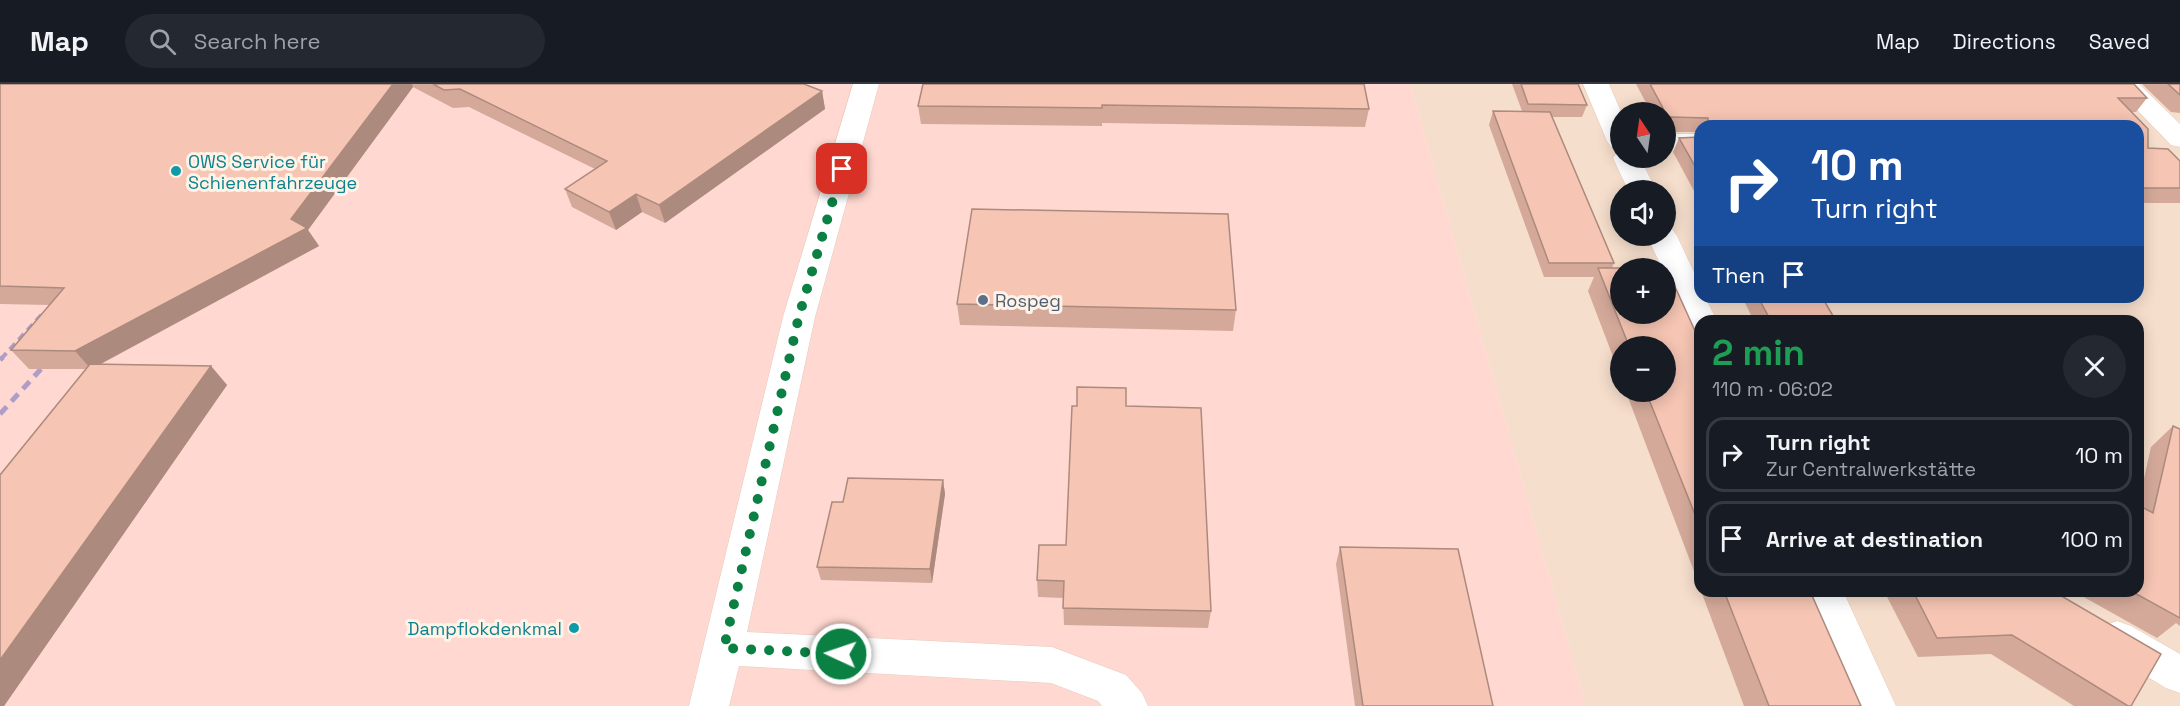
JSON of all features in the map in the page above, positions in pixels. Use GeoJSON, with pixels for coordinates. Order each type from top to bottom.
{"type":"FeatureCollection","features":[{"type":"Feature","properties":{"kind":"street"},"geometry":{"type":"LineString","coordinates":[[709,706],[799,316],[866,84]]}},
{"type":"Feature","properties":{"kind":"street"},"geometry":{"type":"LineString","coordinates":[[1596,84],[1610,117]]}},
{"type":"Feature","properties":{"kind":"street"},"geometry":{"type":"LineString","coordinates":[[2125,84],[2173,149]]}},
{"type":"Feature","properties":{"kind":"street"},"geometry":{"type":"LineString","coordinates":[[1676,142],[1694,142]]}},
{"type":"Feature","properties":{"kind":"street"},"geometry":{"type":"LineString","coordinates":[[1667,246],[1698,315]]}},
{"type":"Feature","properties":{"kind":"street"},"geometry":{"type":"LineString","coordinates":[[1827,597],[1876,706]]}},
{"type":"Feature","properties":{"kind":"street"},"geometry":{"type":"LineString","coordinates":[[2087,621],[2180,675]]}},
{"type":"Feature","properties":{"kind":"street"},"geometry":{"type":"LineString","coordinates":[[724,648],[1052,665],[1112,688],[1128,706]]}},
{"type":"Feature","properties":{"kind":"shaded area"},"geometry":{"type":"Polygon","coordinates":[[[0,84],[1410,84],[1586,706],[0,706],[0,84]]]}},
{"type":"Feature","properties":{"kind":"shaded area"},"geometry":{"type":"Polygon","coordinates":[[[1410,84],[2180,84],[2180,706],[1586,706],[1410,84]]]}},
{"type":"Feature","properties":{"kind":"building","name":"OWS Service für Schienenfahrzeuge"},"geometry":{"type":"Polygon","coordinates":[[[0,84],[393,84],[291,219],[307,228],[75,351],[11,350],[64,288],[0,286],[0,84]]]}},
{"type":"Feature","properties":{"kind":"building"},"geometry":{"type":"Polygon","coordinates":[[[433,84],[804,84],[822,91],[659,205],[636,194],[609,212],[565,189],[607,161],[460,89],[444,90],[433,84]]]}},
{"type":"Feature","properties":{"kind":"building"},"geometry":{"type":"Polygon","coordinates":[[[923,84],[1364,84],[1369,109],[1102,105],[1102,108],[918,106],[923,84]]]}},
{"type":"Feature","properties":{"kind":"building"},"geometry":{"type":"Polygon","coordinates":[[[1521,84],[1578,84],[1587,105],[1528,104],[1521,84]]]}},
{"type":"Feature","properties":{"kind":"building"},"geometry":{"type":"Polygon","coordinates":[[[1650,84],[2134,84],[2147,98],[2118,98],[2139,120],[1708,120],[1708,118],[1676,117],[1676,102],[1660,102],[1650,84]]]}},
{"type":"Feature","properties":{"kind":"building"},"geometry":{"type":"Polygon","coordinates":[[[2168,84],[2180,84],[2180,95],[2168,84]]]}},
{"type":"Feature","properties":{"kind":"building"},"geometry":{"type":"Polygon","coordinates":[[[1493,111],[1550,112],[1612,258],[1610,263],[1549,263],[1493,111]]]}},
{"type":"Feature","properties":{"kind":"building"},"geometry":{"type":"Polygon","coordinates":[[[2144,125],[2148,129],[2148,148],[2168,149],[2180,161],[2180,188],[2144,188],[2144,125]]]}},
{"type":"Feature","properties":{"kind":"building"},"geometry":{"type":"Polygon","coordinates":[[[1694,137],[1694,164],[1679,138],[1694,137]]]}},
{"type":"Feature","properties":{"kind":"building"},"geometry":{"type":"Polygon","coordinates":[[[972,209],[1228,214],[1236,310],[957,304],[972,209]]]}},
{"type":"Feature","properties":{"kind":"building"},"geometry":{"type":"Polygon","coordinates":[[[1598,268],[1610,268],[1610,298],[1598,268]]]}},
{"type":"Feature","properties":{"kind":"building"},"geometry":{"type":"Polygon","coordinates":[[[1676,289],[1694,329],[1694,512],[1650,402],[1676,402],[1676,336],[1625,336],[1620,324],[1676,324],[1676,289]]]}},
{"type":"Feature","properties":{"kind":"building"},"geometry":{"type":"Polygon","coordinates":[[[1761,303],[1826,303],[1832,315],[1768,315],[1761,303]]]}},
{"type":"Feature","properties":{"kind":"building"},"geometry":{"type":"Polygon","coordinates":[[[90,364],[211,366],[0,660],[0,475],[90,364]]]}},
{"type":"Feature","properties":{"kind":"building"},"geometry":{"type":"Polygon","coordinates":[[[1077,387],[1126,388],[1126,406],[1201,408],[1211,611],[1063,608],[1064,581],[1037,580],[1039,545],[1066,545],[1072,406],[1077,406],[1077,387]]]}},
{"type":"Feature","properties":{"kind":"building"},"geometry":{"type":"Polygon","coordinates":[[[2173,426],[2180,429],[2180,618],[2142,597],[2144,597],[2144,508],[2153,513],[2173,426]]]}},
{"type":"Feature","properties":{"kind":"building"},"geometry":{"type":"Polygon","coordinates":[[[848,478],[943,480],[930,569],[817,567],[832,502],[843,502],[848,478]]]}},
{"type":"Feature","properties":{"kind":"building"},"geometry":{"type":"Polygon","coordinates":[[[1340,547],[1458,549],[1493,706],[1363,706],[1340,547]]]}},
{"type":"Feature","properties":{"kind":"building"},"geometry":{"type":"Polygon","coordinates":[[[1726,597],[1813,597],[1861,706],[1769,706],[1726,597]]]}},
{"type":"Feature","properties":{"kind":"building"},"geometry":{"type":"Polygon","coordinates":[[[1916,597],[2063,597],[2161,654],[2131,706],[2128,706],[2012,635],[1937,638],[1916,597]]]}},
{"type":"Feature","properties":{"kind":"railway"},"geometry":{"type":"LineString","coordinates":[[1,359],[44,312]]}},
{"type":"Feature","properties":{"kind":"railway"},"geometry":{"type":"LineString","coordinates":[[0,414],[41,369]]}},
{"type":"Feature","properties":{"kind":"place","name":"OWS Service für Schienenfahrzeuge"},"geometry":{"type":"Point","coordinates":[176,171]}},
{"type":"Feature","properties":{"kind":"place","name":"Rospeg"},"geometry":{"type":"Point","coordinates":[983,300]}},
{"type":"Feature","properties":{"kind":"place","name":"Dampflokdenkmal"},"geometry":{"type":"Point","coordinates":[574,628]}},
{"type":"Feature","properties":{"kind":"route"},"geometry":{"type":"LineString","coordinates":[[841,654],[724,648],[799,316],[842,169]]}}]}
